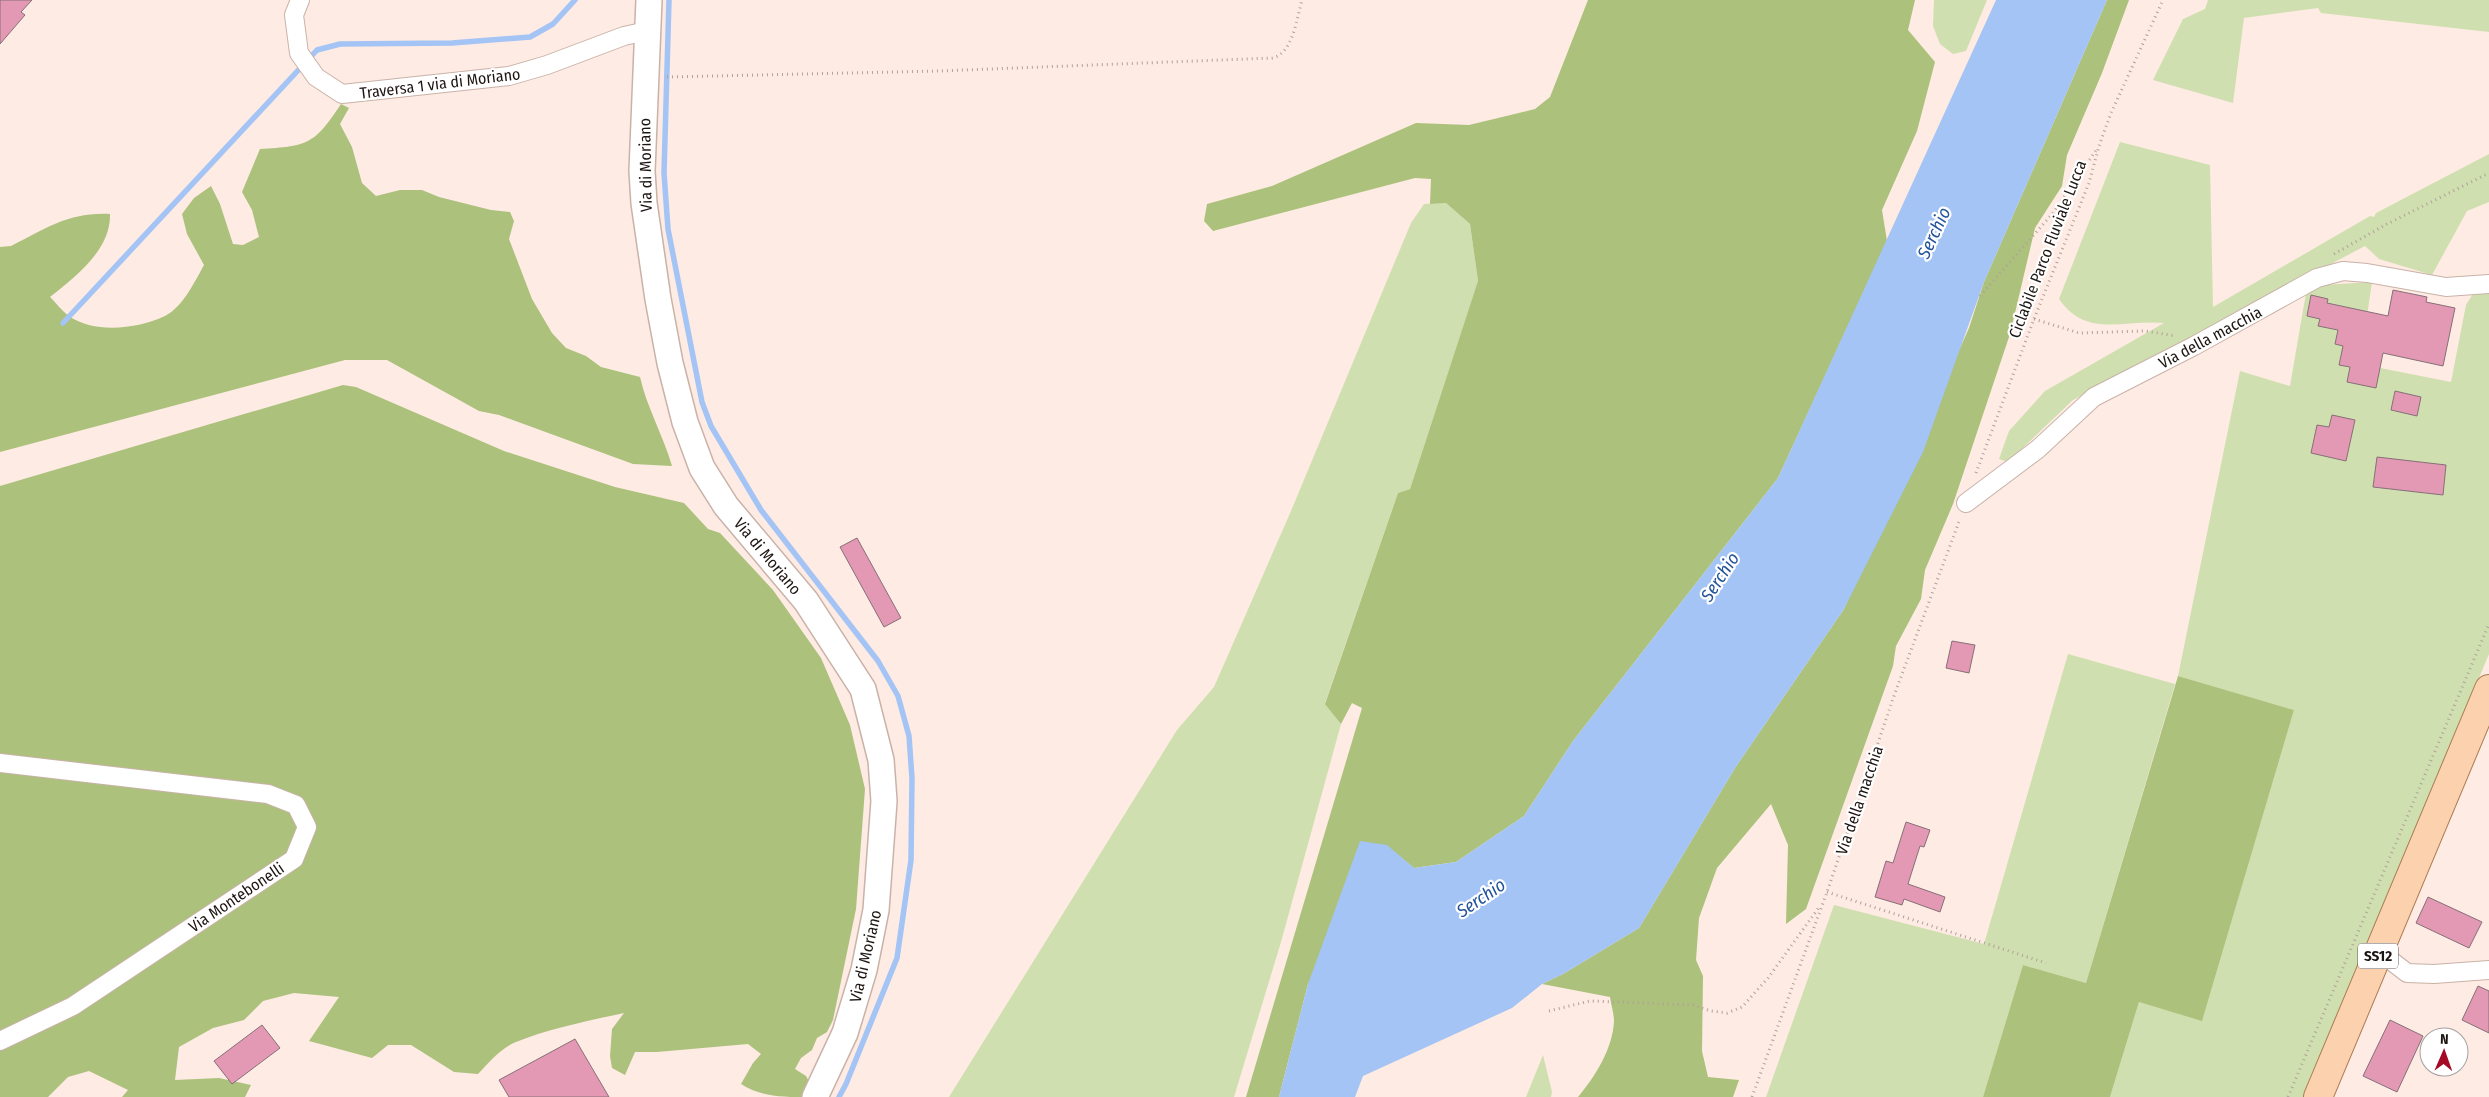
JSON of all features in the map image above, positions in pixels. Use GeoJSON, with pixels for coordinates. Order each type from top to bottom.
{"type":"FeatureCollection","features":[{"type":"Feature","properties":{"kind":"main road","name":"Via di Moriano"},"geometry":{"type":"LineString","coordinates":[[648,0],[642,171],[644,203],[670,364],[685,422],[702,468],[726,506],[806,601],[863,689],[881,760],[884,801],[882,853],[872,934],[864,970],[844,1033],[815,1097]]}},
{"type":"Feature","properties":{"kind":"main road","name":"SS12"},"geometry":{"type":"LineString","coordinates":[[2318,1097],[2489,689]]}},
{"type":"Feature","properties":{"kind":"street","name":"Traversa 1 via di Moriano"},"geometry":{"type":"LineString","coordinates":[[300,0],[294,15],[303,60],[316,77],[342,94],[358,94],[508,76],[547,65],[624,36],[647,31]]}},
{"type":"Feature","properties":{"kind":"street","name":"Via della macchia"},"geometry":{"type":"LineString","coordinates":[[1966,503],[2038,448],[2094,396],[2217,334],[2317,278],[2343,271],[2367,273],[2446,287],[2489,284]]}},
{"type":"Feature","properties":{"kind":"street","name":"Via Montebonelli"},"geometry":{"type":"LineString","coordinates":[[0,763],[268,794],[296,805],[307,827],[294,858],[72,1006],[0,1041]]}},
{"type":"Feature","properties":{"kind":"street"},"geometry":{"type":"LineString","coordinates":[[2380,952],[2407,973],[2434,974],[2489,970]]}},
{"type":"Feature","properties":{"kind":"path"},"geometry":{"type":"LineString","coordinates":[[671,77],[919,72],[1272,58],[1278,57],[1288,46],[1302,0]]}},
{"type":"Feature","properties":{"kind":"path","name":"Ciclabile Parco Fluviale Lucca"},"geometry":{"type":"LineString","coordinates":[[1973,482],[2034,319],[2089,183],[2099,146],[2111,113],[2163,0]]}},
{"type":"Feature","properties":{"kind":"path"},"geometry":{"type":"LineString","coordinates":[[1980,296],[2053,213],[2099,146]]}},
{"type":"Feature","properties":{"kind":"path"},"geometry":{"type":"LineString","coordinates":[[2034,319],[2080,333],[2145,331],[2176,336],[2217,334]]}},
{"type":"Feature","properties":{"kind":"path","name":"Via della macchia"},"geometry":{"type":"LineString","coordinates":[[1752,1097],[1827,892],[1892,702],[1973,482]]}},
{"type":"Feature","properties":{"kind":"path"},"geometry":{"type":"LineString","coordinates":[[2288,1097],[2489,624]]}},
{"type":"Feature","properties":{"kind":"path"},"geometry":{"type":"LineString","coordinates":[[1827,892],[2046,963]]}},
{"type":"Feature","properties":{"kind":"path"},"geometry":{"type":"LineString","coordinates":[[1549,1011],[1590,1001],[1693,1005],[1711,1011],[1727,1013],[1742,1007],[1768,978],[1823,902]]}},
{"type":"Feature","properties":{"kind":"green space"},"geometry":{"type":"Polygon","coordinates":[[[1588,0],[1915,0],[1908,30],[1935,62],[1917,131],[1882,210],[1887,241],[1778,478],[1573,741],[1524,816],[1456,862],[1414,868],[1387,846],[1308,984],[1279,1097],[1246,1097],[1362,708],[1352,703],[1341,724],[1325,704],[1398,493],[1410,489],[1478,281],[1470,224],[1446,203],[1430,204],[1431,179],[1415,178],[1213,231],[1204,221],[1207,204],[1272,186],[1416,123],[1469,125],[1535,109],[1550,97],[1588,0]]]}},
{"type":"Feature","properties":{"kind":"green space"},"geometry":{"type":"Polygon","coordinates":[[[1934,0],[1987,0],[1966,51],[1953,54],[1940,44],[1933,26],[1934,0]]]}},
{"type":"Feature","properties":{"kind":"green space"},"geometry":{"type":"Polygon","coordinates":[[[2107,0],[2129,0],[2102,73],[2067,155],[2062,186],[2035,228],[2010,334],[1953,504],[1925,570],[1921,599],[1896,646],[1893,666],[1806,909],[1786,924],[1788,845],[1771,804],[1717,868],[1699,918],[1696,960],[1703,976],[1702,1051],[1708,1077],[1739,1080],[1733,1097],[1578,1097],[1597,1071],[1607,1052],[1614,1021],[1610,997],[1542,984],[1563,974],[1639,928],[1735,768],[1844,609],[1969,328],[1984,282],[2107,0]]]}},
{"type":"Feature","properties":{"kind":"green space"},"geometry":{"type":"Polygon","coordinates":[[[2208,0],[2489,0],[2489,32],[2321,13],[2318,8],[2244,18],[2233,103],[2153,80],[2183,19],[2205,9],[2208,0]]]}},
{"type":"Feature","properties":{"kind":"green space"},"geometry":{"type":"Polygon","coordinates":[[[341,104],[349,108],[340,124],[352,147],[362,183],[376,196],[400,190],[422,190],[439,197],[491,210],[510,212],[514,221],[509,239],[532,299],[552,333],[566,348],[586,356],[601,367],[640,377],[672,466],[633,464],[499,415],[479,411],[387,360],[345,360],[0,452],[0,247],[11,246],[47,227],[70,218],[110,214],[109,227],[98,251],[90,262],[50,297],[69,316],[79,322],[103,327],[116,328],[142,324],[165,316],[183,300],[204,265],[187,234],[182,214],[194,198],[211,186],[220,204],[233,244],[243,245],[259,237],[252,210],[242,192],[260,149],[289,146],[308,141],[324,128],[341,104]]]}},
{"type":"Feature","properties":{"kind":"green space"},"geometry":{"type":"Polygon","coordinates":[[[2120,142],[2210,165],[2213,307],[2370,216],[2374,217],[2376,213],[2489,154],[2489,202],[2467,211],[2432,275],[2379,259],[2365,246],[2073,400],[2008,462],[1999,459],[2009,431],[2045,391],[2164,323],[2094,323],[2081,319],[2059,299],[2120,142]]]}},
{"type":"Feature","properties":{"kind":"green space"},"geometry":{"type":"Polygon","coordinates":[[[1446,203],[1470,224],[1478,282],[1410,489],[1398,493],[1325,703],[1341,724],[1281,942],[1234,1097],[949,1097],[1177,730],[1214,687],[1291,511],[1411,223],[1424,204],[1446,203]]]}},
{"type":"Feature","properties":{"kind":"green space"},"geometry":{"type":"Polygon","coordinates":[[[2372,282],[2360,364],[2451,382],[2466,305],[2474,292],[2489,291],[2489,654],[2304,1097],[2110,1097],[2139,1002],[2202,1020],[2294,710],[2178,676],[2240,371],[2290,386],[2306,293],[2324,285],[2372,282]]]}},
{"type":"Feature","properties":{"kind":"green space"},"geometry":{"type":"Polygon","coordinates":[[[343,385],[356,387],[504,451],[615,487],[684,503],[708,529],[720,533],[773,590],[821,658],[850,725],[865,789],[856,909],[833,1020],[827,1032],[817,1038],[812,1050],[801,1058],[795,1069],[806,1076],[812,1087],[808,1097],[765,1094],[741,1084],[753,1063],[761,1054],[748,1044],[657,1052],[635,1052],[625,1075],[612,1068],[610,1056],[612,1029],[624,1013],[556,1029],[516,1042],[500,1052],[478,1074],[454,1072],[411,1045],[388,1045],[372,1058],[309,1041],[339,997],[294,993],[263,1001],[244,1020],[213,1028],[179,1047],[175,1080],[219,1078],[251,1085],[245,1097],[122,1097],[128,1090],[89,1071],[68,1077],[48,1097],[0,1097],[0,486],[343,385]]]}},
{"type":"Feature","properties":{"kind":"green space"},"geometry":{"type":"Polygon","coordinates":[[[2068,654],[2175,684],[2086,983],[2023,965],[1983,1097],[1766,1097],[1834,905],[1984,944],[2068,654]]]}},
{"type":"Feature","properties":{"kind":"green space"},"geometry":{"type":"Polygon","coordinates":[[[2178,676],[2294,710],[2202,1021],[2139,1002],[2110,1097],[1983,1097],[2023,965],[2086,983],[2178,676]]]}},
{"type":"Feature","properties":{"kind":"green space"},"geometry":{"type":"Polygon","coordinates":[[[1543,1055],[1552,1092],[1551,1097],[1526,1097],[1543,1055]]]}},
{"type":"Feature","properties":{"kind":"water","name":"Serchio"},"geometry":{"type":"Polygon","coordinates":[[[1996,0],[2107,0],[1984,282],[1923,452],[1844,609],[1735,768],[1639,928],[1563,974],[1542,984],[1512,1008],[1363,1076],[1355,1097],[1279,1097],[1308,984],[1360,841],[1387,845],[1414,868],[1456,862],[1524,816],[1573,741],[1778,478],[1996,0]]]}},
{"type":"Feature","properties":{"kind":"building"},"geometry":{"type":"Polygon","coordinates":[[[0,0],[32,0],[21,12],[25,15],[0,44],[0,0]]]}},
{"type":"Feature","properties":{"kind":"building"},"geometry":{"type":"Polygon","coordinates":[[[2393,290],[2427,297],[2426,302],[2455,308],[2443,366],[2383,353],[2376,388],[2347,382],[2350,367],[2339,365],[2343,346],[2335,344],[2338,330],[2318,326],[2320,319],[2307,316],[2311,295],[2328,299],[2327,303],[2388,316],[2393,290]]]}},
{"type":"Feature","properties":{"kind":"building"},"geometry":{"type":"Polygon","coordinates":[[[2395,391],[2421,397],[2417,416],[2391,410],[2395,391]]]}},
{"type":"Feature","properties":{"kind":"building"},"geometry":{"type":"Polygon","coordinates":[[[2332,415],[2355,420],[2346,461],[2311,453],[2317,425],[2329,427],[2332,415]]]}},
{"type":"Feature","properties":{"kind":"building"},"geometry":{"type":"Polygon","coordinates":[[[2377,457],[2446,465],[2443,495],[2373,487],[2377,457]]]}},
{"type":"Feature","properties":{"kind":"building"},"geometry":{"type":"Polygon","coordinates":[[[857,538],[901,618],[884,627],[840,547],[857,538]]]}},
{"type":"Feature","properties":{"kind":"building"},"geometry":{"type":"Polygon","coordinates":[[[1952,641],[1975,645],[1969,673],[1946,668],[1952,641]]]}},
{"type":"Feature","properties":{"kind":"building"},"geometry":{"type":"Polygon","coordinates":[[[1906,822],[1930,830],[1924,847],[1920,846],[1908,884],[1945,897],[1940,912],[1904,899],[1902,905],[1875,897],[1886,861],[1893,863],[1906,822]]]}},
{"type":"Feature","properties":{"kind":"building"},"geometry":{"type":"Polygon","coordinates":[[[2428,897],[2482,922],[2469,948],[2416,923],[2428,897]]]}},
{"type":"Feature","properties":{"kind":"building"},"geometry":{"type":"Polygon","coordinates":[[[2478,986],[2489,991],[2489,1033],[2462,1020],[2478,986]]]}},
{"type":"Feature","properties":{"kind":"building"},"geometry":{"type":"Polygon","coordinates":[[[2390,1020],[2419,1034],[2419,1045],[2397,1092],[2363,1076],[2390,1020]]]}},
{"type":"Feature","properties":{"kind":"building"},"geometry":{"type":"Polygon","coordinates":[[[262,1025],[280,1048],[232,1084],[214,1061],[262,1025]]]}},
{"type":"Feature","properties":{"kind":"building"},"geometry":{"type":"Polygon","coordinates":[[[575,1039],[609,1097],[509,1097],[499,1080],[575,1039]]]}},
{"type":"Feature","properties":{"kind":"waterway"},"geometry":{"type":"LineString","coordinates":[[63,323],[317,50],[340,44],[452,43],[530,37],[553,24],[575,0]]}},
{"type":"Feature","properties":{"kind":"waterway"},"geometry":{"type":"LineString","coordinates":[[669,0],[664,173],[668,229],[702,402],[711,426],[761,510],[878,661],[898,696],[909,736],[912,778],[911,860],[897,958],[839,1097]]}}]}
